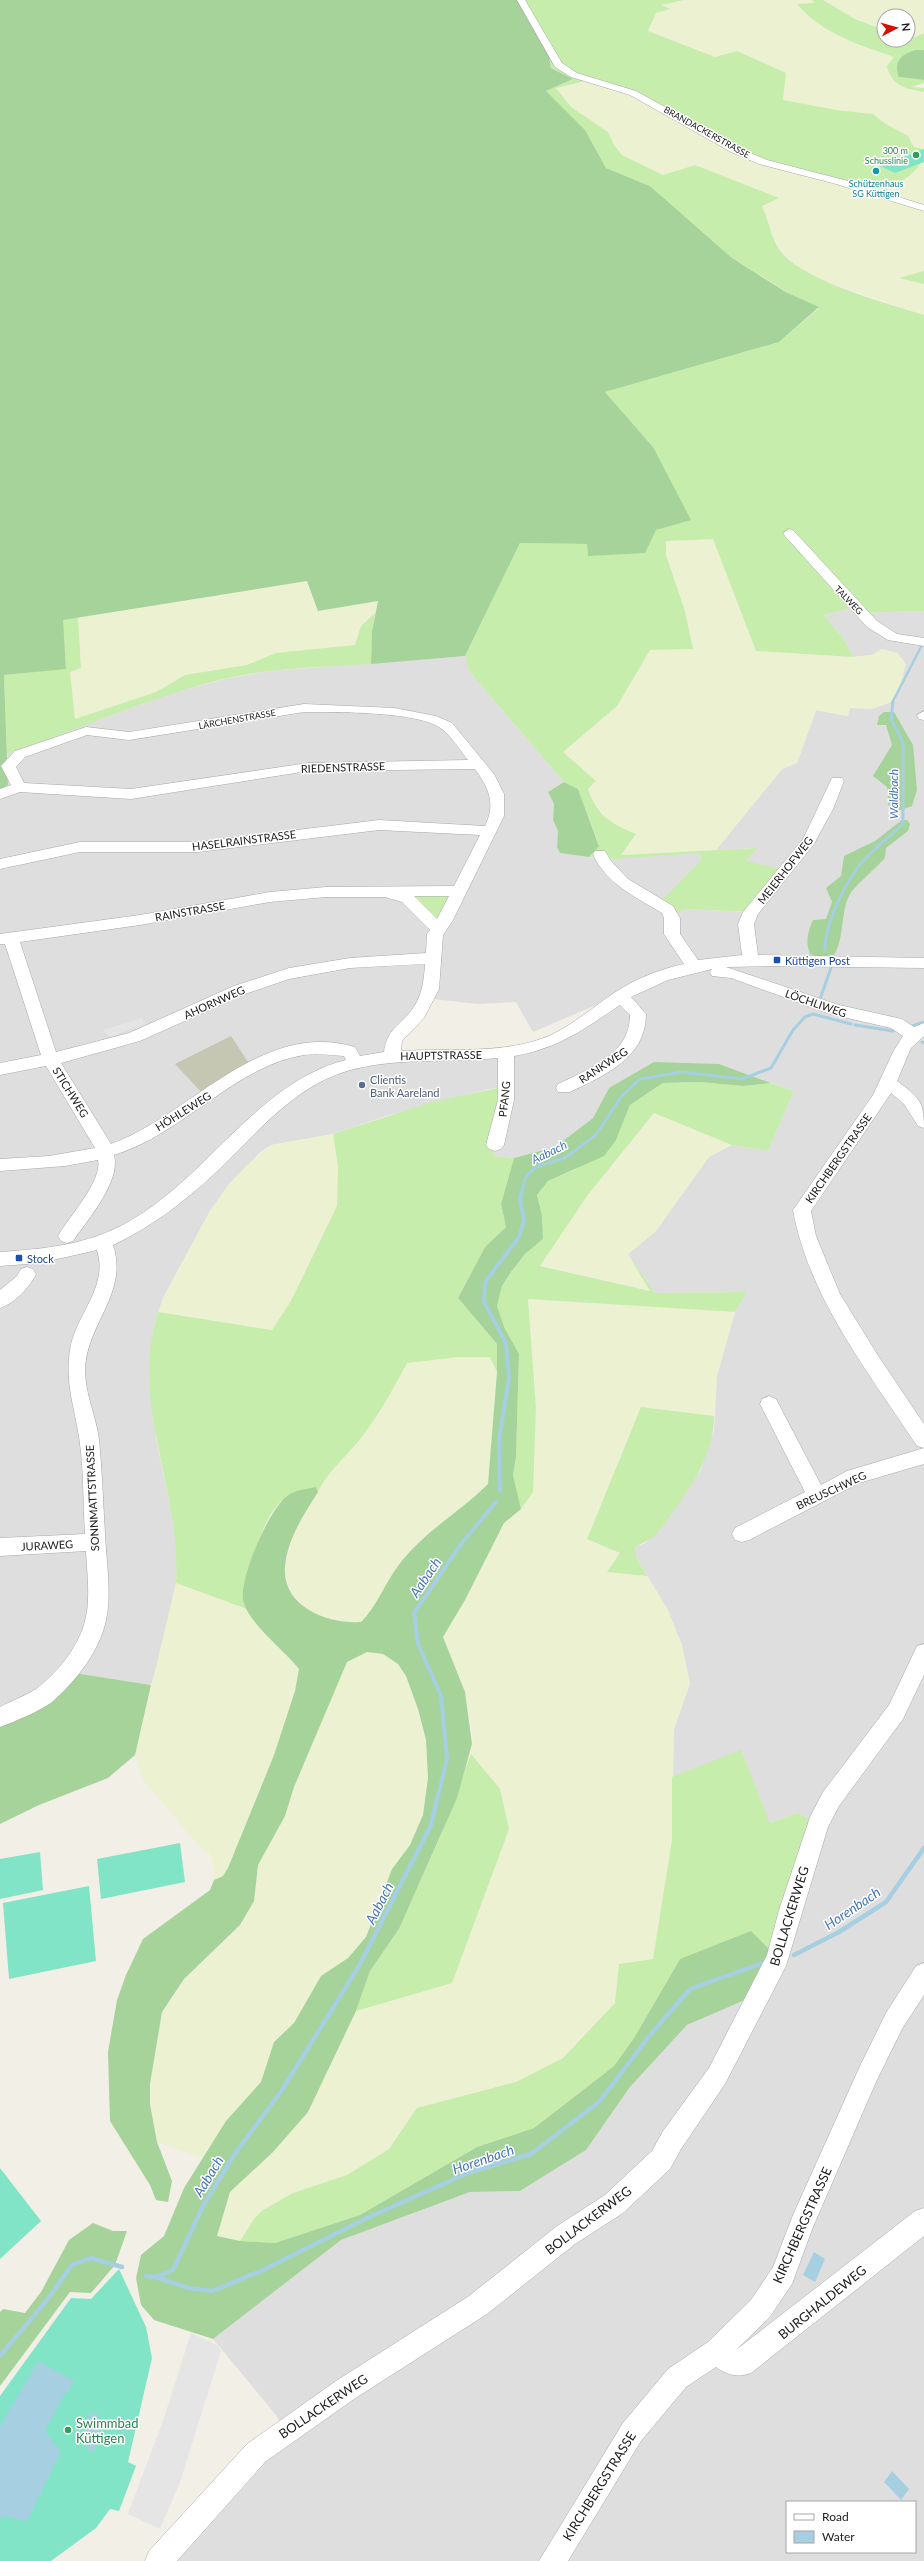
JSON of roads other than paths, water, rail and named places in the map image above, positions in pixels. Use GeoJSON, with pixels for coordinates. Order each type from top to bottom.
{"type":"FeatureCollection","features":[{"type":"Feature","properties":{"kind":"street","name":"BRANDACKERSTRASSE"},"geometry":{"type":"LineString","coordinates":[[523,4],[558,65],[574,75],[633,93],[735,150],[762,162],[840,182],[924,208]]}},
{"type":"Feature","properties":{"kind":"street","name":"TALWEG"},"geometry":{"type":"LineString","coordinates":[[789,533],[872,624],[893,637],[924,642]]}},
{"type":"Feature","properties":{"kind":"street","name":"LÄRCHENSTRASSE"},"geometry":{"type":"LineString","coordinates":[[19,786],[8,766],[20,754],[86,731],[129,736],[304,708],[334,708],[394,712],[431,718],[447,726],[479,764]]}},
{"type":"Feature","properties":{"kind":"street","name":"RIEDENSTRASSE"},"geometry":{"type":"LineString","coordinates":[[0,794],[19,786],[131,794],[308,767],[479,764]]}},
{"type":"Feature","properties":{"kind":"street"},"geometry":{"type":"LineString","coordinates":[[392,1056],[394,1039],[418,1014],[428,996],[433,976],[432,958],[437,928],[445,920],[497,816],[500,802],[496,787],[479,764]]}},
{"type":"Feature","properties":{"kind":"street","name":"MEIERHOFWEG"},"geometry":{"type":"LineString","coordinates":[[751,961],[746,924],[751,912],[809,841],[826,808],[837,781]]}},
{"type":"Feature","properties":{"kind":"street","name":"HASELRAINSTRASSE"},"geometry":{"type":"LineString","coordinates":[[0,864],[80,847],[198,847],[379,825],[489,831]]}},
{"type":"Feature","properties":{"kind":"street"},"geometry":{"type":"LineString","coordinates":[[600,854],[604,863],[622,883],[668,910],[672,918],[672,934],[694,966]]}},
{"type":"Feature","properties":{"kind":"street","name":"RAINSTRASSE"},"geometry":{"type":"LineString","coordinates":[[6,939],[140,920],[270,897],[326,892],[459,891]]}},
{"type":"Feature","properties":{"kind":"street","name":"RAINSTRASSE"},"geometry":{"type":"LineString","coordinates":[[381,892],[407,898],[437,928]]}},
{"type":"Feature","properties":{"kind":"street","name":"STICHWEG"},"geometry":{"type":"LineString","coordinates":[[6,939],[50,1059],[102,1142],[108,1165],[103,1182],[67,1236]]}},
{"type":"Feature","properties":{"kind":"street","name":"AHORNWEG"},"geometry":{"type":"LineString","coordinates":[[0,1069],[50,1059],[145,1033],[269,979],[330,965],[432,958]]}},
{"type":"Feature","properties":{"kind":"street","name":"HAUPTSTRASSE"},"geometry":{"type":"LineString","coordinates":[[0,1259],[59,1254],[103,1243],[135,1229],[169,1205],[278,1102],[313,1078],[355,1062],[392,1056],[506,1052],[551,1042],[578,1028],[621,996],[664,976],[694,966],[751,961],[924,962]]}},
{"type":"Feature","properties":{"kind":"street","name":"LÖCHLIWEG"},"geometry":{"type":"LineString","coordinates":[[718,972],[732,973],[842,1012],[896,1023],[919,1032]]}},
{"type":"Feature","properties":{"kind":"street","name":"RANKWEG"},"geometry":{"type":"LineString","coordinates":[[564,1088],[596,1072],[634,1043],[639,1028],[638,1014],[621,996]]}},
{"type":"Feature","properties":{"kind":"street","name":"KIRCHBERGSTRASSE"},"geometry":{"type":"LineString","coordinates":[[919,1032],[903,1047],[888,1082],[862,1124],[802,1210],[803,1225],[817,1266],[854,1331],[924,1440]]}},
{"type":"Feature","properties":{"kind":"street","name":"HÖHLEWEG"},"geometry":{"type":"LineString","coordinates":[[0,1165],[76,1160],[105,1152],[129,1143],[171,1121],[239,1074],[278,1056],[305,1049],[330,1049],[349,1051],[355,1062]]}},
{"type":"Feature","properties":{"kind":"street","name":"PFANG"},"geometry":{"type":"LineString","coordinates":[[495,1144],[506,1100],[506,1052]]}},
{"type":"Feature","properties":{"kind":"street"},"geometry":{"type":"LineString","coordinates":[[888,1082],[910,1100],[924,1122]]}},
{"type":"Feature","properties":{"kind":"street","name":"SONNMATTSTRASSE"},"geometry":{"type":"LineString","coordinates":[[0,1716],[43,1696],[68,1672],[88,1642],[96,1620],[98,1588],[89,1438],[76,1372],[80,1342],[104,1291],[109,1273],[108,1258],[103,1243]]}},
{"type":"Feature","properties":{"kind":"street"},"geometry":{"type":"LineString","coordinates":[[0,1301],[23,1281],[27,1274]]}},
{"type":"Feature","properties":{"kind":"street"},"geometry":{"type":"LineString","coordinates":[[769,1404],[817,1496]]}},
{"type":"Feature","properties":{"kind":"street","name":"BREUSCHWEG"},"geometry":{"type":"LineString","coordinates":[[742,1534],[854,1477],[924,1456]]}},
{"type":"Feature","properties":{"kind":"street","name":"JURAWEG"},"geometry":{"type":"LineString","coordinates":[[0,1547],[68,1545],[94,1541]]}},
{"type":"Feature","properties":{"kind":"street","name":"BOLLACKERWEG"},"geometry":{"type":"LineString","coordinates":[[159,2561],[206,2506],[256,2454],[345,2390],[478,2305],[566,2236],[614,2204],[661,2160],[672,2140],[717,2076],[778,1958],[790,1910],[818,1824],[831,1799],[896,1712],[924,1652]]}},
{"type":"Feature","properties":{"kind":"street","name":"KIRCHBERGSTRASSE"},"geometry":{"type":"LineString","coordinates":[[553,2561],[632,2432],[677,2378],[717,2351],[760,2309],[783,2275],[802,2224],[868,2074],[894,2021],[924,1974]]}},
{"type":"Feature","properties":{"kind":"street","name":"BURGHALDEWEG"},"geometry":{"type":"LineString","coordinates":[[717,2351],[731,2362],[742,2364],[924,2220]]}},
{"type":"Feature","properties":{"kind":"water"},"geometry":{"type":"Polygon","coordinates":[[[814,2252],[825,2259],[815,2282],[803,2275],[814,2252]]]}},
{"type":"Feature","properties":{"kind":"water"},"geometry":{"type":"Polygon","coordinates":[[[38,2361],[74,2381],[69,2392],[66,2391],[45,2431],[61,2452],[27,2521],[2,2516],[0,2520],[0,2427],[38,2361]]]}},
{"type":"Feature","properties":{"kind":"water"},"geometry":{"type":"Polygon","coordinates":[[[96,2413],[99,2415],[97,2421],[100,2423],[94,2452],[88,2451],[88,2446],[85,2445],[86,2420],[90,2414],[96,2413]]]}},
{"type":"Feature","properties":{"kind":"water"},"geometry":{"type":"Polygon","coordinates":[[[892,2471],[909,2489],[901,2500],[884,2482],[892,2471]]]}},
{"type":"Feature","properties":{"kind":"waterway","name":"Waldbach"},"geometry":{"type":"LineString","coordinates":[[892,703],[922,645]]}},
{"type":"Feature","properties":{"kind":"waterway","name":"Waldbach"},"geometry":{"type":"LineString","coordinates":[[825,950],[826,939],[833,915],[850,878],[869,855],[903,824],[903,742],[891,719],[893,702]]}},
{"type":"Feature","properties":{"kind":"waterway","name":"Waldbach"},"geometry":{"type":"LineString","coordinates":[[820,999],[831,968]]}},
{"type":"Feature","properties":{"kind":"waterway","name":"Aabach"},"geometry":{"type":"LineString","coordinates":[[522,1191],[525,1178],[536,1167],[565,1158],[596,1135],[621,1097],[640,1079],[682,1072],[742,1079],[771,1068],[793,1030],[805,1017],[813,1014],[851,1024]]}},
{"type":"Feature","properties":{"kind":"waterway"},"geometry":{"type":"LineString","coordinates":[[912,1026],[924,1022]]}},
{"type":"Feature","properties":{"kind":"waterway","name":"Aabach"},"geometry":{"type":"LineString","coordinates":[[855,1025],[893,1031]]}},
{"type":"Feature","properties":{"kind":"waterway","name":"Aabach"},"geometry":{"type":"LineString","coordinates":[[500,1491],[499,1440],[509,1378],[506,1343],[484,1302],[485,1282],[519,1237],[524,1221],[520,1199],[522,1190]]}},
{"type":"Feature","properties":{"kind":"waterway","name":"Aabach"},"geometry":{"type":"LineString","coordinates":[[437,1800],[447,1759],[441,1696],[418,1644],[414,1613],[461,1544],[496,1502]]}},
{"type":"Feature","properties":{"kind":"waterway","name":"Aabach"},"geometry":{"type":"LineString","coordinates":[[156,2277],[173,2270],[203,2206],[234,2155],[282,2090],[359,1966],[431,1825],[437,1799]]}},
{"type":"Feature","properties":{"kind":"waterway","name":"Horenbach"},"geometry":{"type":"LineString","coordinates":[[794,1955],[839,1932],[886,1902],[924,1848]]}},
{"type":"Feature","properties":{"kind":"waterway","name":"Horenbach"},"geometry":{"type":"LineString","coordinates":[[156,2277],[188,2288],[212,2291],[261,2271],[367,2218],[468,2173],[531,2154],[599,2102],[651,2034],[690,1989],[766,1962]]}},
{"type":"Feature","properties":{"kind":"waterway","name":"Aabach"},"geometry":{"type":"LineString","coordinates":[[0,2356],[47,2300],[72,2265],[91,2258],[122,2267]]}},
{"type":"Feature","properties":{"kind":"waterway","name":"Aabach"},"geometry":{"type":"LineString","coordinates":[[146,2276],[156,2277]]}},
{"type":"Feature","properties":{"kind":"place","name":"300 m Schusslinie"},"geometry":{"type":"Point","coordinates":[916,155]}},
{"type":"Feature","properties":{"kind":"place","name":"Schützenhaus SG Küttigen"},"geometry":{"type":"Point","coordinates":[876,171]}},
{"type":"Feature","properties":{"kind":"place","name":"Küttigen Post"},"geometry":{"type":"Point","coordinates":[777,960]}},
{"type":"Feature","properties":{"kind":"place","name":"Clientis Bank Aareland"},"geometry":{"type":"Point","coordinates":[362,1085]}},
{"type":"Feature","properties":{"kind":"place","name":"Stock"},"geometry":{"type":"Point","coordinates":[19,1258]}},
{"type":"Feature","properties":{"kind":"place","name":"Swimmbad Küttigen"},"geometry":{"type":"Point","coordinates":[68,2430]}}]}
